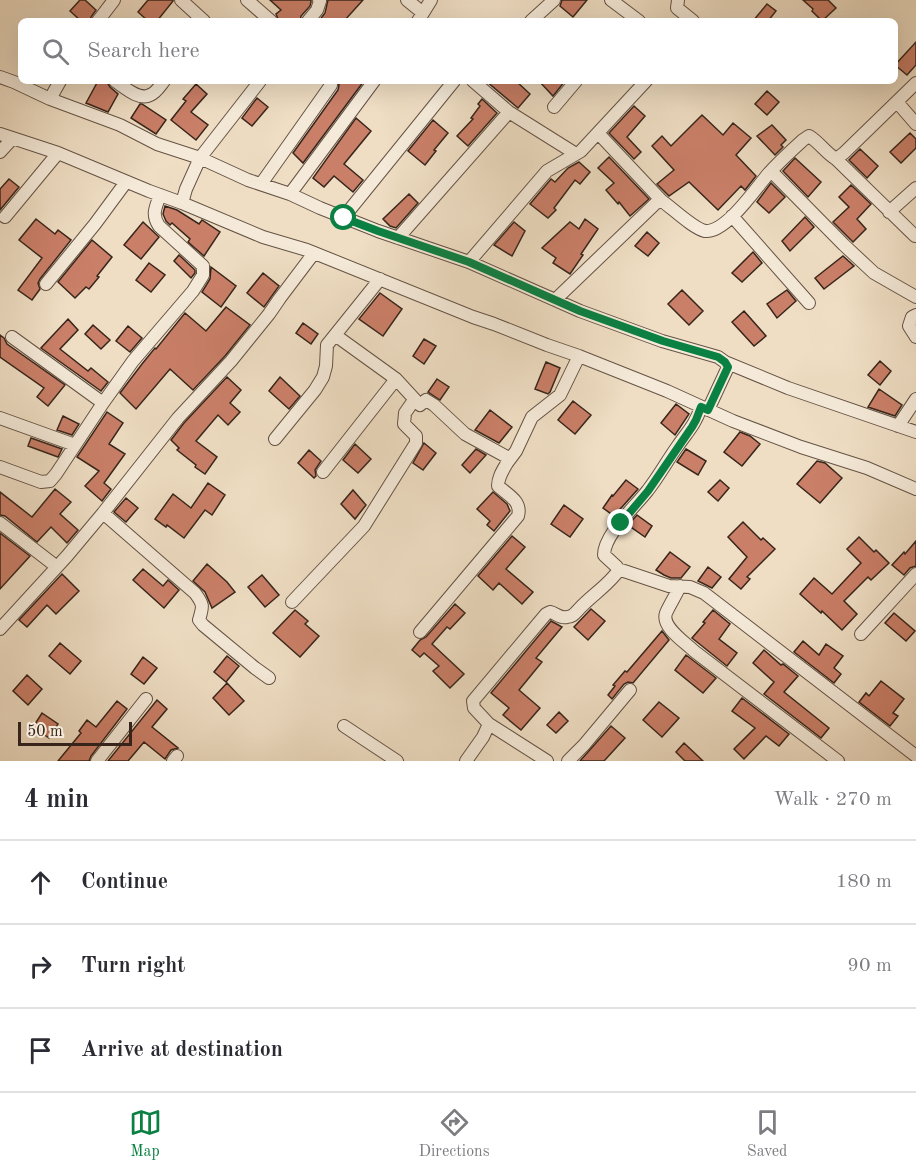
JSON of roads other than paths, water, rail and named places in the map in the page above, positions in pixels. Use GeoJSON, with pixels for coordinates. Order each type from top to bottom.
{"type":"FeatureCollection","features":[{"type":"Feature","properties":{"kind":"street"},"geometry":{"type":"LineString","coordinates":[[100,18],[114,0]]}},
{"type":"Feature","properties":{"kind":"street"},"geometry":{"type":"LineString","coordinates":[[181,0],[201,18]]}},
{"type":"Feature","properties":{"kind":"street"},"geometry":{"type":"LineString","coordinates":[[247,0],[268,18]]}},
{"type":"Feature","properties":{"kind":"street"},"geometry":{"type":"LineString","coordinates":[[310,18],[317,10],[319,0]]}},
{"type":"Feature","properties":{"kind":"street"},"geometry":{"type":"LineString","coordinates":[[407,0],[421,17],[431,0]]}},
{"type":"Feature","properties":{"kind":"street"},"geometry":{"type":"LineString","coordinates":[[534,18],[554,0]]}},
{"type":"Feature","properties":{"kind":"street"},"geometry":{"type":"LineString","coordinates":[[611,0],[631,18]]}},
{"type":"Feature","properties":{"kind":"street"},"geometry":{"type":"LineString","coordinates":[[678,0],[677,8],[689,18]]}},
{"type":"Feature","properties":{"kind":"street"},"geometry":{"type":"LineString","coordinates":[[0,77],[18,84]]}},
{"type":"Feature","properties":{"kind":"street"},"geometry":{"type":"LineString","coordinates":[[836,159],[916,83]]}},
{"type":"Feature","properties":{"kind":"street"},"geometry":{"type":"LineString","coordinates":[[18,84],[50,99],[120,125],[157,144],[199,161],[290,194],[344,218],[469,262],[580,311],[663,341],[718,357],[726,364],[788,388],[916,432]]}},
{"type":"Feature","properties":{"kind":"street"},"geometry":{"type":"LineString","coordinates":[[50,99],[58,84]]}},
{"type":"Feature","properties":{"kind":"street"},"geometry":{"type":"LineString","coordinates":[[120,84],[135,94],[143,96],[149,96],[162,84]]}},
{"type":"Feature","properties":{"kind":"street"},"geometry":{"type":"LineString","coordinates":[[182,204],[199,161],[258,84]]}},
{"type":"Feature","properties":{"kind":"street"},"geometry":{"type":"LineString","coordinates":[[290,194],[372,84]]}},
{"type":"Feature","properties":{"kind":"street"},"geometry":{"type":"LineString","coordinates":[[344,218],[452,84]]}},
{"type":"Feature","properties":{"kind":"street"},"geometry":{"type":"LineString","coordinates":[[476,84],[509,112],[576,154]]}},
{"type":"Feature","properties":{"kind":"street"},"geometry":{"type":"LineString","coordinates":[[554,107],[573,84]]}},
{"type":"Feature","properties":{"kind":"street"},"geometry":{"type":"LineString","coordinates":[[469,262],[547,171],[581,151],[643,84]]}},
{"type":"Feature","properties":{"kind":"street"},"geometry":{"type":"LineString","coordinates":[[261,184],[332,85]]}},
{"type":"Feature","properties":{"kind":"street"},"geometry":{"type":"LineString","coordinates":[[897,102],[916,124]]}},
{"type":"Feature","properties":{"kind":"street"},"geometry":{"type":"LineString","coordinates":[[398,238],[509,112]]}},
{"type":"Feature","properties":{"kind":"street"},"geometry":{"type":"LineString","coordinates":[[598,133],[662,201],[698,229],[705,231],[715,230],[732,216],[771,171],[809,136],[915,236]]}},
{"type":"Feature","properties":{"kind":"street"},"geometry":{"type":"LineString","coordinates":[[0,152],[6,136],[58,153],[263,237],[314,253],[667,391],[801,447],[867,468],[916,489]]}},
{"type":"Feature","properties":{"kind":"street"},"geometry":{"type":"LineString","coordinates":[[5,217],[58,153]]}},
{"type":"Feature","properties":{"kind":"street"},"geometry":{"type":"LineString","coordinates":[[771,171],[874,273],[916,297]]}},
{"type":"Feature","properties":{"kind":"street"},"geometry":{"type":"LineString","coordinates":[[46,284],[126,182]]}},
{"type":"Feature","properties":{"kind":"street"},"geometry":{"type":"LineString","coordinates":[[889,212],[916,188]]}},
{"type":"Feature","properties":{"kind":"street"},"geometry":{"type":"LineString","coordinates":[[0,467],[41,482],[50,481],[133,362],[193,291],[203,275],[203,266],[154,219],[160,195]]}},
{"type":"Feature","properties":{"kind":"street"},"geometry":{"type":"LineString","coordinates":[[555,300],[649,209],[662,201]]}},
{"type":"Feature","properties":{"kind":"street"},"geometry":{"type":"LineString","coordinates":[[732,216],[809,303]]}},
{"type":"Feature","properties":{"kind":"street"},"geometry":{"type":"LineString","coordinates":[[0,629],[103,513],[178,418],[231,361],[314,253]]}},
{"type":"Feature","properties":{"kind":"street"},"geometry":{"type":"LineString","coordinates":[[275,439],[315,390],[327,366],[327,345],[380,279]]}},
{"type":"Feature","properties":{"kind":"street"},"geometry":{"type":"LineString","coordinates":[[916,315],[912,317],[909,327],[916,337]]}},
{"type":"Feature","properties":{"kind":"street"},"geometry":{"type":"LineString","coordinates":[[335,335],[396,379],[420,405]]}},
{"type":"Feature","properties":{"kind":"street"},"geometry":{"type":"LineString","coordinates":[[12,337],[103,403]]}},
{"type":"Feature","properties":{"kind":"street"},"geometry":{"type":"LineString","coordinates":[[420,632],[518,516],[520,512],[517,503],[498,486],[501,474],[516,451],[532,417],[560,395],[579,356]]}},
{"type":"Feature","properties":{"kind":"street"},"geometry":{"type":"LineString","coordinates":[[726,364],[714,395],[648,491],[613,533],[604,549],[604,555],[618,569],[669,586],[690,587],[704,592],[916,756]]}},
{"type":"Feature","properties":{"kind":"street"},"geometry":{"type":"LineString","coordinates":[[323,472],[396,379]]}},
{"type":"Feature","properties":{"kind":"street"},"geometry":{"type":"LineString","coordinates":[[898,426],[916,399]]}},
{"type":"Feature","properties":{"kind":"street"},"geometry":{"type":"LineString","coordinates":[[292,602],[364,526],[416,443],[416,436],[405,424],[404,418],[414,400],[420,405]]}},
{"type":"Feature","properties":{"kind":"street"},"geometry":{"type":"LineString","coordinates":[[420,405],[426,400],[434,405],[465,434],[507,457],[507,463]]}},
{"type":"Feature","properties":{"kind":"street"},"geometry":{"type":"LineString","coordinates":[[0,418],[75,445]]}},
{"type":"Feature","properties":{"kind":"street"},"geometry":{"type":"LineString","coordinates":[[103,513],[195,593],[202,603],[200,620],[202,625],[269,678]]}},
{"type":"Feature","properties":{"kind":"street"},"geometry":{"type":"LineString","coordinates":[[0,524],[57,567]]}},
{"type":"Feature","properties":{"kind":"street"},"geometry":{"type":"LineString","coordinates":[[547,761],[489,724],[474,708],[473,701],[546,614],[554,612],[560,617],[572,616],[615,575],[618,569]]}},
{"type":"Feature","properties":{"kind":"street"},"geometry":{"type":"LineString","coordinates":[[861,634],[916,574]]}},
{"type":"Feature","properties":{"kind":"street"},"geometry":{"type":"LineString","coordinates":[[680,586],[665,615],[672,631],[694,651],[838,761]]}},
{"type":"Feature","properties":{"kind":"street"},"geometry":{"type":"LineString","coordinates":[[568,761],[630,690]]}},
{"type":"Feature","properties":{"kind":"street"},"geometry":{"type":"LineString","coordinates":[[97,761],[146,699]]}},
{"type":"Feature","properties":{"kind":"street"},"geometry":{"type":"LineString","coordinates":[[466,761],[489,724]]}},
{"type":"Feature","properties":{"kind":"street"},"geometry":{"type":"LineString","coordinates":[[344,726],[397,761]]}}]}
